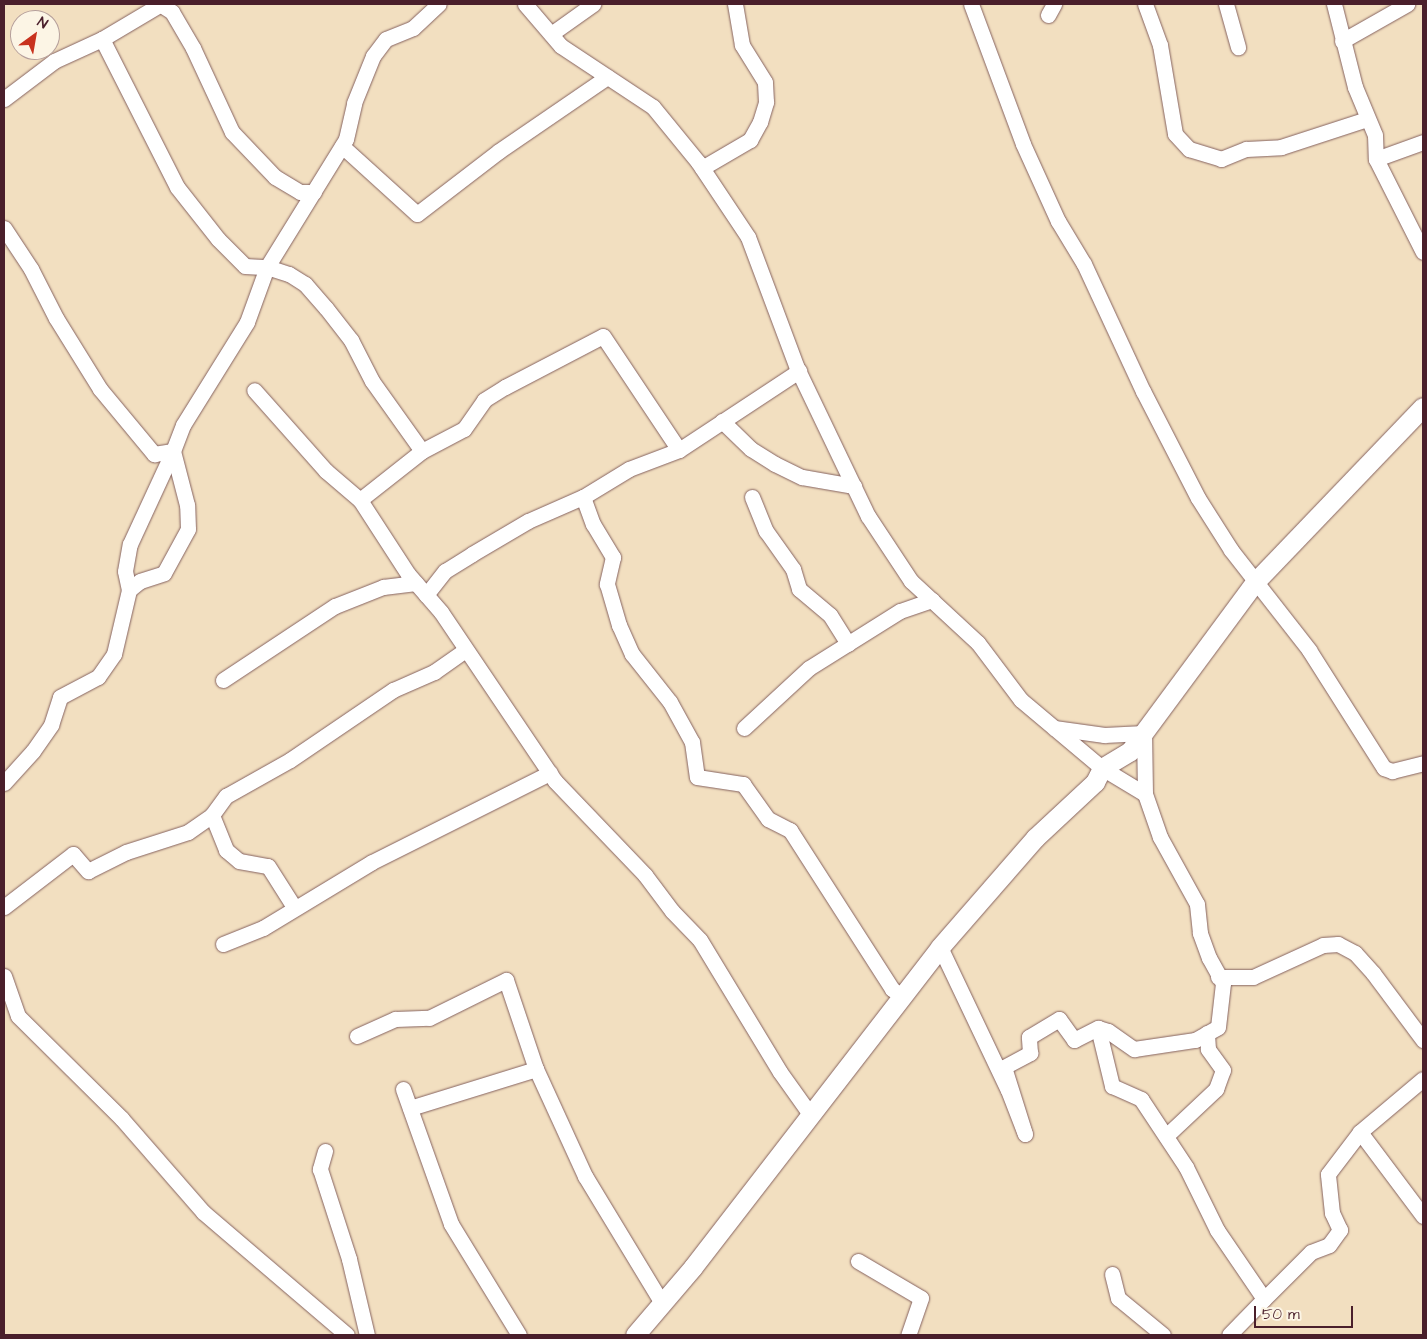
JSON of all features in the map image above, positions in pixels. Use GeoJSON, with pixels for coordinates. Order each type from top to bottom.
{"type":"FeatureCollection","features":[{"type":"Feature","properties":{"kind":"street"},"geometry":{"type":"LineString","coordinates":[[4,99],[54,61],[102,38],[161,4],[172,12],[193,48],[232,132],[275,178],[300,192],[314,192]]}},
{"type":"Feature","properties":{"kind":"street"},"geometry":{"type":"LineString","coordinates":[[4,783],[33,752],[51,725],[60,697],[98,677],[114,654],[129,590],[125,571],[130,544],[183,425],[247,322],[267,267],[342,146],[373,56],[386,39],[413,28],[439,4]]}},
{"type":"Feature","properties":{"kind":"street"},"geometry":{"type":"LineString","coordinates":[[525,4],[561,46],[653,107],[702,168],[748,237],[799,371],[868,516],[898,564],[932,600],[978,643],[1021,700],[1102,768],[1145,794]]}},
{"type":"Feature","properties":{"kind":"street"},"geometry":{"type":"LineString","coordinates":[[551,34],[593,4]]}},
{"type":"Feature","properties":{"kind":"street"},"geometry":{"type":"LineString","coordinates":[[702,168],[750,140],[760,122],[766,102],[765,82],[742,45],[736,4]]}},
{"type":"Feature","properties":{"kind":"street"},"geometry":{"type":"LineString","coordinates":[[971,4],[1023,144],[1058,221],[1084,264],[1143,390],[1198,498],[1231,550],[1309,650],[1384,768],[1392,771],[1423,763]]}},
{"type":"Feature","properties":{"kind":"street"},"geometry":{"type":"LineString","coordinates":[[1145,4],[1160,45],[1175,134],[1189,149],[1222,159],[1246,149],[1280,147],[1367,120]]}},
{"type":"Feature","properties":{"kind":"street"},"geometry":{"type":"LineString","coordinates":[[1226,4],[1238,47]]}},
{"type":"Feature","properties":{"kind":"street"},"geometry":{"type":"LineString","coordinates":[[1334,4],[1342,41],[1367,120],[1375,135],[1376,159],[1423,252]]}},
{"type":"Feature","properties":{"kind":"street"},"geometry":{"type":"LineString","coordinates":[[1342,41],[1407,4]]}},
{"type":"Feature","properties":{"kind":"street"},"geometry":{"type":"LineString","coordinates":[[102,38],[177,186],[218,239],[244,266],[267,267],[288,274],[305,284],[351,340],[372,381],[422,451]]}},
{"type":"Feature","properties":{"kind":"street"},"geometry":{"type":"LineString","coordinates":[[342,146],[417,214],[499,151],[607,77]]}},
{"type":"Feature","properties":{"kind":"street"},"geometry":{"type":"LineString","coordinates":[[1376,159],[1423,142]]}},
{"type":"Feature","properties":{"kind":"street"},"geometry":{"type":"LineString","coordinates":[[4,228],[31,269],[56,318],[100,389],[154,454],[173,451]]}},
{"type":"Feature","properties":{"kind":"street"},"geometry":{"type":"LineString","coordinates":[[360,500],[422,451],[464,429],[484,400],[505,387],[603,336],[679,450]]}},
{"type":"Feature","properties":{"kind":"street"},"geometry":{"type":"LineString","coordinates":[[426,595],[446,570],[465,558],[528,521],[583,497],[630,468],[679,450],[799,371]]}},
{"type":"Feature","properties":{"kind":"street"},"geometry":{"type":"LineString","coordinates":[[254,390],[326,471],[360,500],[550,773],[700,940],[780,1072],[810,1114]]}},
{"type":"Feature","properties":{"kind":"street"},"geometry":{"type":"LineString","coordinates":[[640,1332],[903,997],[940,947],[1035,838],[1095,782],[1102,768],[1130,751],[1256,581],[1423,406]]}},
{"type":"Feature","properties":{"kind":"street"},"geometry":{"type":"LineString","coordinates":[[722,422],[751,449],[789,471],[802,477],[854,486]]}},
{"type":"Feature","properties":{"kind":"street"},"geometry":{"type":"LineString","coordinates":[[129,590],[140,581],[164,573],[188,529],[187,505],[173,451]]}},
{"type":"Feature","properties":{"kind":"street"},"geometry":{"type":"LineString","coordinates":[[583,497],[593,524],[613,557],[607,584],[619,625],[632,654],[670,702],[692,742],[697,777],[743,784],[768,819],[790,830],[892,989],[903,997]]}},
{"type":"Feature","properties":{"kind":"street"},"geometry":{"type":"LineString","coordinates":[[752,497],[766,531],[793,569],[799,589],[830,615],[848,644]]}},
{"type":"Feature","properties":{"kind":"street"},"geometry":{"type":"LineString","coordinates":[[223,680],[335,606],[383,587],[416,583]]}},
{"type":"Feature","properties":{"kind":"street"},"geometry":{"type":"LineString","coordinates":[[744,728],[809,668],[900,611],[932,600]]}},
{"type":"Feature","properties":{"kind":"street"},"geometry":{"type":"LineString","coordinates":[[4,907],[73,854],[88,871],[126,852],[188,832],[212,814],[226,796],[290,760],[393,690],[434,672],[466,650]]}},
{"type":"Feature","properties":{"kind":"street"},"geometry":{"type":"LineString","coordinates":[[1053,728],[1104,735],[1144,733]]}},
{"type":"Feature","properties":{"kind":"street"},"geometry":{"type":"LineString","coordinates":[[940,947],[1008,1090],[1024,1134],[1004,1067],[1030,1053],[1029,1037],[1059,1019],[1074,1040],[1098,1028],[1108,1031],[1134,1049],[1174,1045],[1195,1040],[1207,1032],[1218,1028],[1221,1015],[1223,983],[1218,977],[1200,933],[1197,904],[1160,837],[1145,794],[1144,733]]}},
{"type":"Feature","properties":{"kind":"street"},"geometry":{"type":"LineString","coordinates":[[223,944],[263,928],[294,907],[372,862],[550,773]]}},
{"type":"Feature","properties":{"kind":"street"},"geometry":{"type":"LineString","coordinates":[[212,814],[226,850],[240,861],[268,866],[294,907]]}},
{"type":"Feature","properties":{"kind":"street"},"geometry":{"type":"LineString","coordinates":[[1218,977],[1253,977],[1323,945],[1338,944],[1355,953],[1373,973],[1423,1040]]}},
{"type":"Feature","properties":{"kind":"street"},"geometry":{"type":"LineString","coordinates":[[4,976],[18,1016]]}},
{"type":"Feature","properties":{"kind":"street"},"geometry":{"type":"LineString","coordinates":[[357,1036],[395,1019],[429,1018],[506,980],[536,1070],[585,1176],[662,1303]]}},
{"type":"Feature","properties":{"kind":"street"},"geometry":{"type":"LineString","coordinates":[[4,1006],[18,1016],[122,1119],[203,1212],[347,1335]]}},
{"type":"Feature","properties":{"kind":"street"},"geometry":{"type":"LineString","coordinates":[[1098,1028],[1112,1086],[1141,1099],[1190,1175],[1217,1230],[1264,1299]]}},
{"type":"Feature","properties":{"kind":"street"},"geometry":{"type":"LineString","coordinates":[[1166,1136],[1216,1089],[1223,1070],[1208,1049],[1207,1032]]}},
{"type":"Feature","properties":{"kind":"street"},"geometry":{"type":"LineString","coordinates":[[410,1108],[536,1070]]}},
{"type":"Feature","properties":{"kind":"street"},"geometry":{"type":"LineString","coordinates":[[1229,1335],[1311,1252],[1329,1246],[1340,1230],[1336,1216],[1332,1212],[1328,1174],[1360,1132],[1423,1079]]}},
{"type":"Feature","properties":{"kind":"street"},"geometry":{"type":"LineString","coordinates":[[403,1089],[451,1224],[519,1335]]}},
{"type":"Feature","properties":{"kind":"street"},"geometry":{"type":"LineString","coordinates":[[1360,1132],[1423,1216]]}},
{"type":"Feature","properties":{"kind":"street"},"geometry":{"type":"LineString","coordinates":[[325,1151],[320,1169],[349,1258],[367,1335]]}},
{"type":"Feature","properties":{"kind":"street"},"geometry":{"type":"LineString","coordinates":[[858,1261],[921,1298],[908,1335]]}},
{"type":"Feature","properties":{"kind":"street"},"geometry":{"type":"LineString","coordinates":[[1112,1274],[1118,1298],[1162,1335]]}}]}
